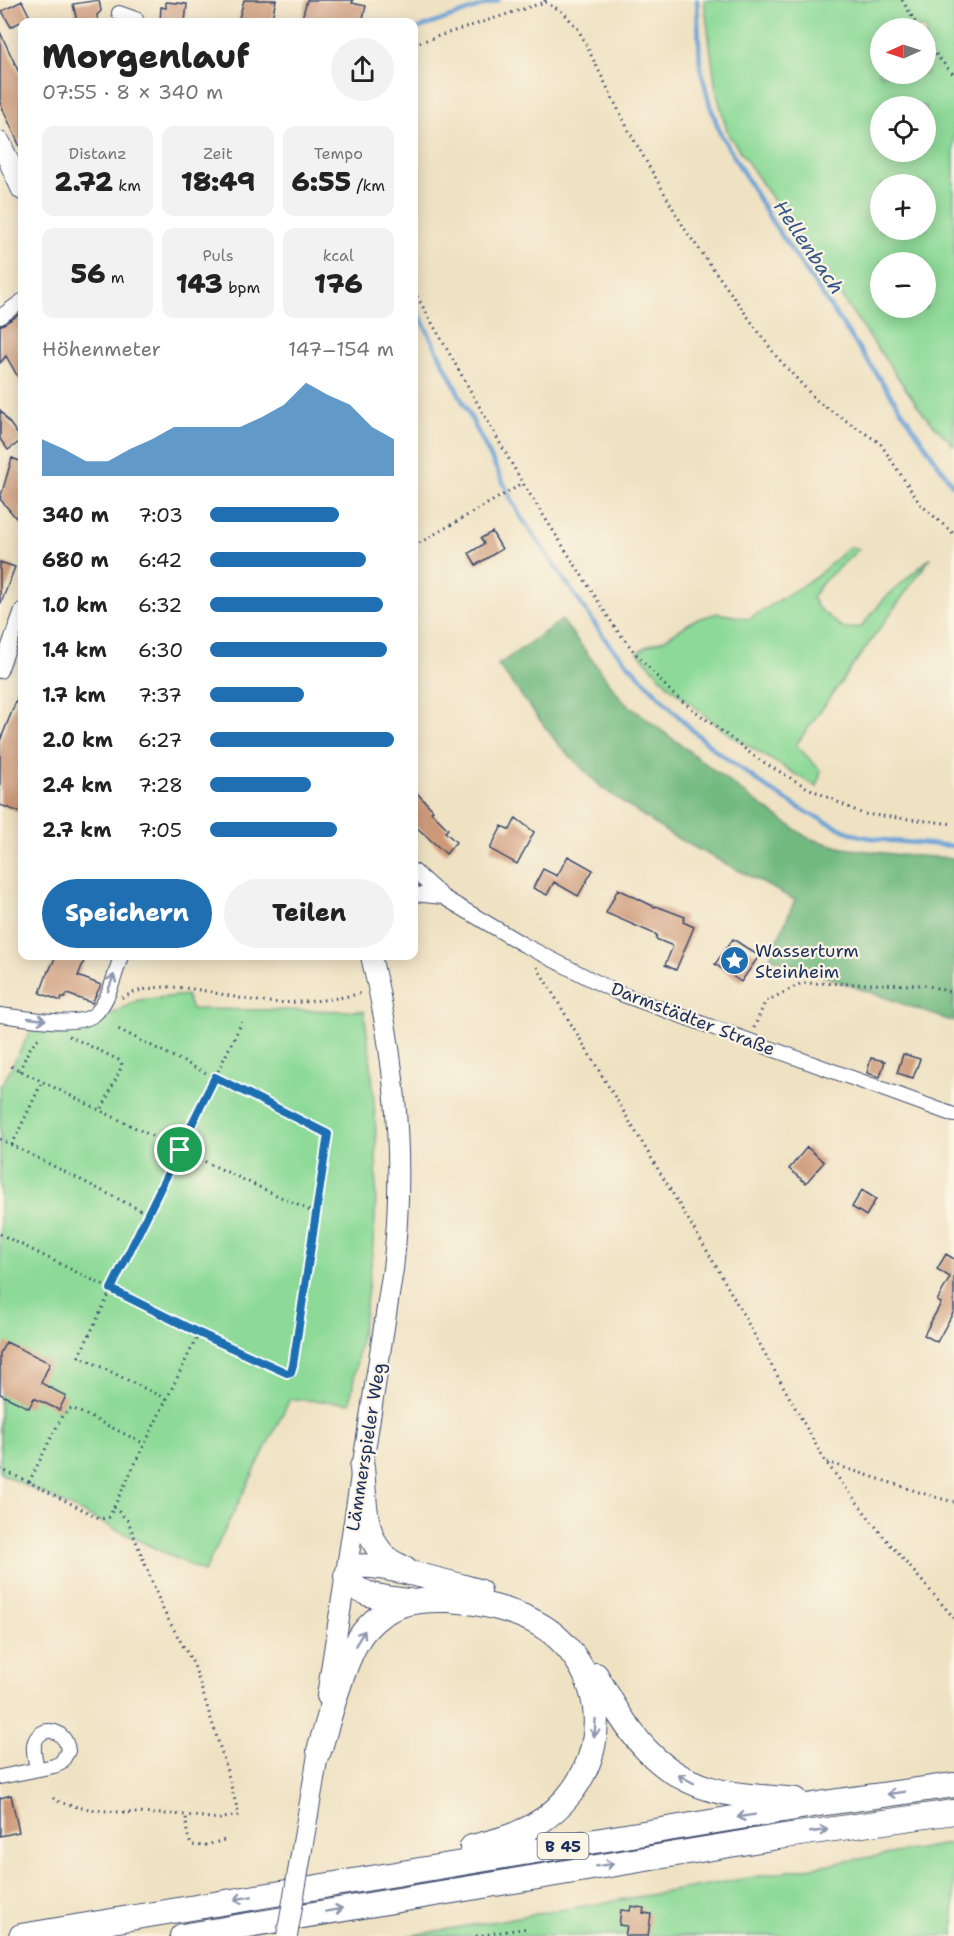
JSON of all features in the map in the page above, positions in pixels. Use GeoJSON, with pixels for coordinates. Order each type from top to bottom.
{"type":"FeatureCollection","features":[{"type":"Feature","properties":{"kind":"highway"},"geometry":{"type":"LineString","coordinates":[[362,1467],[369,1531],[374,1542],[389,1560],[413,1574]]}},
{"type":"Feature","properties":{"kind":"highway"},"geometry":{"type":"LineString","coordinates":[[300,1889],[517,1834],[548,1815],[580,1780],[588,1764],[596,1732],[595,1702],[586,1676],[569,1650],[556,1637],[531,1621],[481,1604],[438,1600],[408,1601],[356,1589],[349,1583],[346,1576],[350,1569],[357,1566],[413,1574],[481,1592],[515,1604],[551,1621],[575,1642],[627,1727],[640,1744],[658,1761],[688,1781],[737,1795],[825,1803]]}},
{"type":"Feature","properties":{"kind":"highway"},"geometry":{"type":"LineString","coordinates":[[319,1752],[345,1671],[354,1647],[364,1630],[380,1616],[408,1601]]}},
{"type":"Feature","properties":{"kind":"highway","name":"B 45"},"geometry":{"type":"LineString","coordinates":[[21,1936],[825,1803],[954,1785]]}},
{"type":"Feature","properties":{"kind":"highway","name":"B 45"},"geometry":{"type":"LineString","coordinates":[[182,1936],[226,1931],[755,1841],[954,1812]]}},
{"type":"Feature","properties":{"kind":"street"},"geometry":{"type":"LineString","coordinates":[[119,13],[133,18]]}},
{"type":"Feature","properties":{"kind":"street"},"geometry":{"type":"LineString","coordinates":[[0,142],[18,181]]}},
{"type":"Feature","properties":{"kind":"street"},"geometry":{"type":"LineString","coordinates":[[0,317],[18,304]]}},
{"type":"Feature","properties":{"kind":"street"},"geometry":{"type":"LineString","coordinates":[[0,671],[18,621]]}},
{"type":"Feature","properties":{"kind":"street","name":"Darmstädter Straße"},"geometry":{"type":"LineString","coordinates":[[418,875],[443,897],[524,945],[618,993],[954,1115]]}},
{"type":"Feature","properties":{"kind":"street","name":"Darmstädter Straße"},"geometry":{"type":"LineString","coordinates":[[418,894],[443,897]]}},
{"type":"Feature","properties":{"kind":"street"},"geometry":{"type":"LineString","coordinates":[[0,1015],[74,1021],[90,1018],[95,1015],[105,999],[120,960]]}},
{"type":"Feature","properties":{"kind":"street","name":"Lämmerspieler Weg"},"geometry":{"type":"LineString","coordinates":[[287,1936],[319,1752],[393,1269],[400,1189],[396,1105],[386,1029],[372,960]]}},
{"type":"Feature","properties":{"kind":"street"},"geometry":{"type":"LineString","coordinates":[[0,1777],[37,1769]]}},
{"type":"Feature","properties":{"kind":"path"},"geometry":{"type":"LineString","coordinates":[[902,0],[913,18]]}},
{"type":"Feature","properties":{"kind":"path"},"geometry":{"type":"LineString","coordinates":[[418,43],[545,1],[563,12],[578,29],[630,133],[686,231],[776,356],[818,402],[880,443],[920,504],[954,534]]}},
{"type":"Feature","properties":{"kind":"path"},"geometry":{"type":"LineString","coordinates":[[936,54],[954,75]]}},
{"type":"Feature","properties":{"kind":"path"},"geometry":{"type":"LineString","coordinates":[[418,299],[522,482],[616,629],[673,694],[758,759],[806,787],[863,814],[954,824]]}},
{"type":"Feature","properties":{"kind":"path"},"geometry":{"type":"LineString","coordinates":[[418,544],[522,482]]}},
{"type":"Feature","properties":{"kind":"path"},"geometry":{"type":"LineString","coordinates":[[524,945],[716,1266],[825,1461],[883,1536],[954,1618]]}},
{"type":"Feature","properties":{"kind":"path"},"geometry":{"type":"LineString","coordinates":[[748,1041],[765,1002],[802,983],[926,985],[954,993]]}},
{"type":"Feature","properties":{"kind":"path"},"geometry":{"type":"LineString","coordinates":[[95,1015],[135,991],[158,987],[180,987],[243,999],[290,1002],[333,998],[379,988]]}},
{"type":"Feature","properties":{"kind":"path"},"geometry":{"type":"LineString","coordinates":[[166,1399],[79,1356],[242,1022]]}},
{"type":"Feature","properties":{"kind":"path"},"geometry":{"type":"LineString","coordinates":[[0,1234],[199,1333],[283,1372],[291,1372],[328,1134],[116,1028]]}},
{"type":"Feature","properties":{"kind":"path"},"geometry":{"type":"LineString","coordinates":[[20,1071],[34,1041],[40,1036],[50,1034]]}},
{"type":"Feature","properties":{"kind":"path"},"geometry":{"type":"LineString","coordinates":[[62,1034],[121,1060],[122,1065],[101,1111]]}},
{"type":"Feature","properties":{"kind":"path"},"geometry":{"type":"LineString","coordinates":[[11,1066],[180,1150],[317,1214]]}},
{"type":"Feature","properties":{"kind":"path"},"geometry":{"type":"LineString","coordinates":[[12,1145],[42,1082]]}},
{"type":"Feature","properties":{"kind":"path"},"geometry":{"type":"LineString","coordinates":[[0,1139],[148,1214]]}},
{"type":"Feature","properties":{"kind":"path"},"geometry":{"type":"LineString","coordinates":[[0,1469],[101,1519],[109,1517],[199,1333]]}},
{"type":"Feature","properties":{"kind":"path"},"geometry":{"type":"LineString","coordinates":[[29,1482],[62,1416],[72,1408],[145,1444]]}},
{"type":"Feature","properties":{"kind":"path"},"geometry":{"type":"LineString","coordinates":[[825,1461],[954,1502]]}},
{"type":"Feature","properties":{"kind":"path"},"geometry":{"type":"LineString","coordinates":[[53,1798],[76,1808],[219,1819],[239,1815],[194,1665],[164,1612],[128,1521],[114,1507]]}},
{"type":"Feature","properties":{"kind":"path"},"geometry":{"type":"LineString","coordinates":[[186,1815],[191,1845],[203,1846],[228,1839]]}},
{"type":"Feature","properties":{"kind":"path"},"geometry":{"type":"LineString","coordinates":[[476,1936],[528,1929]]}},
{"type":"Feature","properties":{"kind":"green space"},"geometry":{"type":"Polygon","coordinates":[[[704,0],[954,0],[954,446],[925,416],[728,134],[716,90],[704,0]]]}},
{"type":"Feature","properties":{"kind":"green space"},"geometry":{"type":"Polygon","coordinates":[[[849,547],[859,549],[824,581],[812,597],[818,608],[844,629],[861,627],[884,599],[931,557],[796,745],[821,771],[817,787],[727,733],[669,686],[638,652],[665,639],[694,620],[718,613],[749,619],[816,577],[849,547]]]}},
{"type":"Feature","properties":{"kind":"green space"},"geometry":{"type":"Polygon","coordinates":[[[562,620],[623,701],[752,799],[808,838],[843,848],[954,858],[954,1022],[770,957],[795,900],[671,835],[602,788],[558,744],[498,665],[562,620]]]}},
{"type":"Feature","properties":{"kind":"green space"},"geometry":{"type":"Polygon","coordinates":[[[186,995],[192,1009],[364,1011],[376,1128],[375,1215],[371,1264],[350,1403],[290,1399],[204,1572],[0,1473],[0,1084],[2,1085],[32,1028],[86,1028],[138,1000],[186,995]]]}},
{"type":"Feature","properties":{"kind":"green space"},"geometry":{"type":"Polygon","coordinates":[[[954,1843],[954,1936],[408,1936],[954,1843]]]}},
{"type":"Feature","properties":{"kind":"building"},"geometry":{"type":"Polygon","coordinates":[[[99,0],[101,11],[97,18],[76,18],[73,4],[99,0]]]}},
{"type":"Feature","properties":{"kind":"building"},"geometry":{"type":"Polygon","coordinates":[[[244,0],[276,0],[272,18],[239,18],[244,0]]]}},
{"type":"Feature","properties":{"kind":"building"},"geometry":{"type":"Polygon","coordinates":[[[307,0],[353,0],[352,3],[366,6],[363,18],[302,18],[307,0]]]}},
{"type":"Feature","properties":{"kind":"building"},"geometry":{"type":"Polygon","coordinates":[[[22,1],[30,17],[18,18],[18,23],[11,27],[2,11],[22,1]]]}},
{"type":"Feature","properties":{"kind":"building"},"geometry":{"type":"Polygon","coordinates":[[[166,2],[187,4],[185,18],[160,18],[161,7],[166,8],[166,2]]]}},
{"type":"Feature","properties":{"kind":"building"},"geometry":{"type":"Polygon","coordinates":[[[0,32],[18,70],[18,142],[0,103],[0,32]]]}},
{"type":"Feature","properties":{"kind":"building"},"geometry":{"type":"Polygon","coordinates":[[[18,315],[18,377],[6,356],[0,363],[0,326],[18,315]]]}},
{"type":"Feature","properties":{"kind":"building"},"geometry":{"type":"Polygon","coordinates":[[[0,410],[18,435],[18,443],[8,450],[0,439],[0,410]]]}},
{"type":"Feature","properties":{"kind":"building"},"geometry":{"type":"Polygon","coordinates":[[[12,458],[18,460],[18,520],[0,499],[12,458]]]}},
{"type":"Feature","properties":{"kind":"building"},"geometry":{"type":"Polygon","coordinates":[[[492,532],[502,549],[476,565],[469,553],[484,544],[481,538],[492,532]]]}},
{"type":"Feature","properties":{"kind":"building"},"geometry":{"type":"Polygon","coordinates":[[[0,562],[15,567],[1,603],[0,603],[0,562]]]}},
{"type":"Feature","properties":{"kind":"building"},"geometry":{"type":"Polygon","coordinates":[[[18,696],[18,812],[0,805],[0,741],[18,696]]]}},
{"type":"Feature","properties":{"kind":"building"},"geometry":{"type":"Polygon","coordinates":[[[418,794],[448,829],[445,832],[456,842],[446,854],[418,829],[418,794]]]}},
{"type":"Feature","properties":{"kind":"building"},"geometry":{"type":"Polygon","coordinates":[[[516,818],[534,832],[517,864],[490,849],[502,826],[510,830],[516,818]]]}},
{"type":"Feature","properties":{"kind":"building"},"geometry":{"type":"Polygon","coordinates":[[[568,856],[593,870],[578,896],[554,882],[547,895],[533,888],[543,869],[557,876],[568,856]]]}},
{"type":"Feature","properties":{"kind":"building"},"geometry":{"type":"Polygon","coordinates":[[[618,889],[655,907],[685,917],[683,922],[694,927],[676,970],[665,965],[673,946],[656,939],[657,935],[606,913],[618,889]]]}},
{"type":"Feature","properties":{"kind":"building"},"geometry":{"type":"Polygon","coordinates":[[[733,939],[759,956],[741,982],[715,964],[733,939]]]}},
{"type":"Feature","properties":{"kind":"building"},"geometry":{"type":"Polygon","coordinates":[[[54,960],[84,960],[78,976],[101,985],[92,1003],[67,994],[65,998],[62,997],[61,1001],[40,993],[54,960]]]}},
{"type":"Feature","properties":{"kind":"building"},"geometry":{"type":"Polygon","coordinates":[[[903,1054],[920,1059],[913,1078],[897,1073],[903,1054]]]}},
{"type":"Feature","properties":{"kind":"building"},"geometry":{"type":"Polygon","coordinates":[[[871,1058],[885,1061],[880,1077],[867,1073],[871,1058]]]}},
{"type":"Feature","properties":{"kind":"building"},"geometry":{"type":"Polygon","coordinates":[[[807,1147],[824,1162],[806,1183],[789,1169],[807,1147]]]}},
{"type":"Feature","properties":{"kind":"building"},"geometry":{"type":"Polygon","coordinates":[[[862,1190],[876,1199],[866,1216],[852,1207],[862,1190]]]}},
{"type":"Feature","properties":{"kind":"building"},"geometry":{"type":"Polygon","coordinates":[[[946,1254],[954,1259],[954,1311],[937,1342],[924,1335],[941,1303],[937,1301],[950,1277],[937,1269],[946,1254]]]}},
{"type":"Feature","properties":{"kind":"building"},"geometry":{"type":"Polygon","coordinates":[[[6,1342],[50,1363],[41,1383],[66,1396],[59,1410],[34,1398],[29,1408],[0,1394],[0,1353],[6,1342]]]}},
{"type":"Feature","properties":{"kind":"building"},"geometry":{"type":"Polygon","coordinates":[[[11,1795],[19,1832],[0,1836],[0,1798],[11,1795]]]}},
{"type":"Feature","properties":{"kind":"building"},"geometry":{"type":"Polygon","coordinates":[[[631,1906],[644,1908],[643,1913],[651,1914],[648,1936],[625,1936],[627,1926],[619,1925],[621,1910],[630,1911],[631,1906]]]}},
{"type":"Feature","properties":{"kind":"waterway"},"geometry":{"type":"LineString","coordinates":[[418,29],[499,0]]}},
{"type":"Feature","properties":{"kind":"waterway","name":"Hellenbach"},"geometry":{"type":"LineString","coordinates":[[697,0],[700,65],[709,102],[720,133],[771,220],[954,487]]}},
{"type":"Feature","properties":{"kind":"waterway"},"geometry":{"type":"LineString","coordinates":[[418,312],[519,514],[608,643],[688,726],[715,750],[770,790],[808,813],[844,830],[860,836],[891,841],[954,846]]}},
{"type":"Feature","properties":{"kind":"place","name":"Wasserturm Steinheim"},"geometry":{"type":"Point","coordinates":[734,961]}},
{"type":"Feature","properties":{"kind":"route"},"geometry":{"type":"LineString","coordinates":[[215,1077],[328,1134],[291,1372],[283,1372],[111,1289],[180,1150],[215,1077]]}}]}
